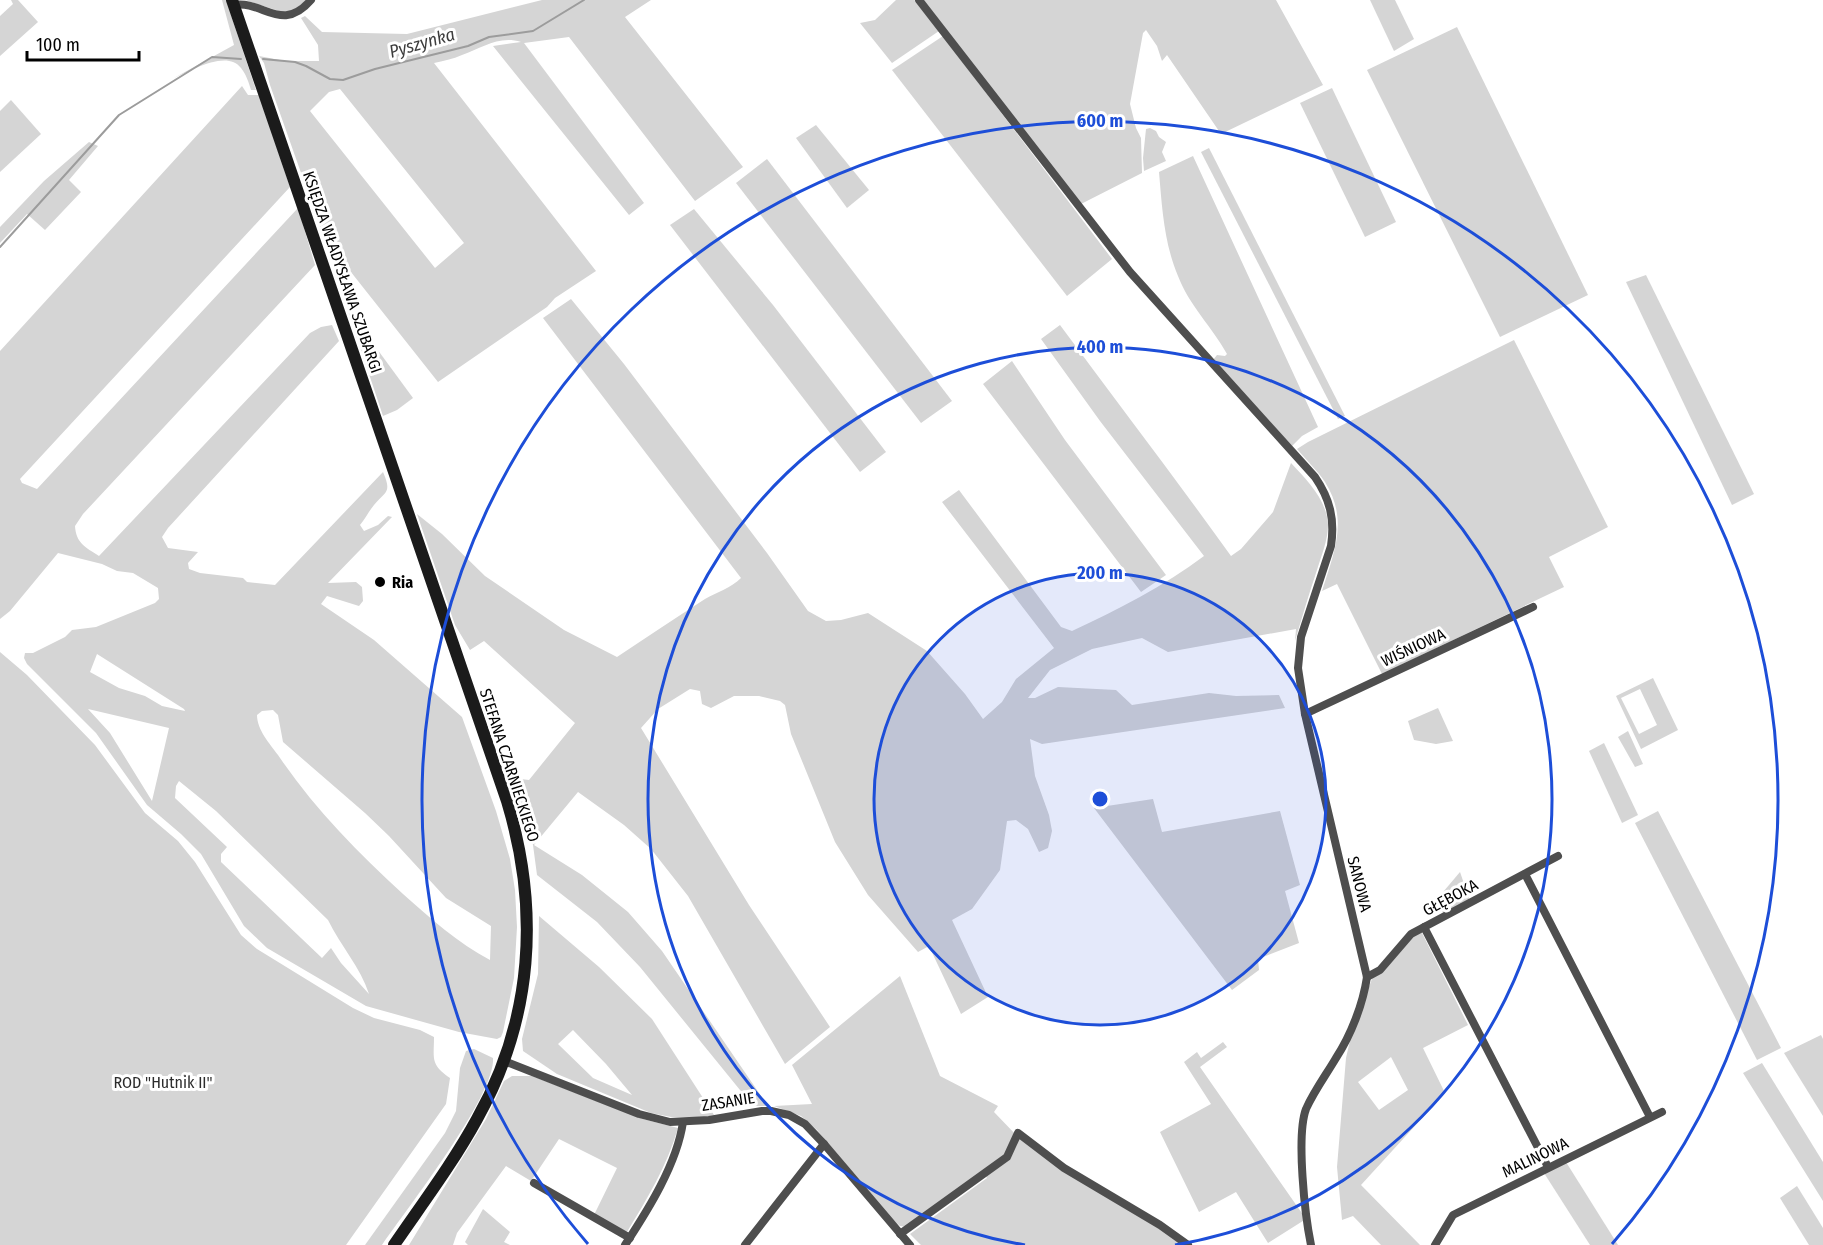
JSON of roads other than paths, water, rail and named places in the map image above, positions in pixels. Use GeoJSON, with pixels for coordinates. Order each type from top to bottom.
{"type":"FeatureCollection","features":[{"type":"Feature","properties":{"kind":"street"},"geometry":{"type":"LineString","coordinates":[[233,3],[248,3],[267,11],[286,15],[300,11],[311,0]]}},
{"type":"Feature","properties":{"kind":"street","name":"SANOWA"},"geometry":{"type":"LineString","coordinates":[[919,0],[1127,270],[1315,477],[1328,500],[1333,522],[1330,546],[1306,619],[1299,654],[1300,687],[1367,977],[1362,1000],[1338,1056],[1314,1092],[1302,1124],[1305,1205],[1311,1245]]}},
{"type":"Feature","properties":{"kind":"street","name":"KSIĘDZA WŁADYSŁAWA SZUBARGI"},"geometry":{"type":"LineString","coordinates":[[233,3],[422,555]]}},
{"type":"Feature","properties":{"kind":"street","name":"STEFANA CZARNIECKIEGO"},"geometry":{"type":"LineString","coordinates":[[394,1245],[476,1121],[504,1061],[520,1004],[525,970],[527,906],[523,864],[507,801],[422,555]]}},
{"type":"Feature","properties":{"kind":"street","name":"WIŚNIOWA"},"geometry":{"type":"LineString","coordinates":[[1305,714],[1533,607]]}},
{"type":"Feature","properties":{"kind":"street","name":"GŁĘBOKA"},"geometry":{"type":"LineString","coordinates":[[1367,977],[1380,969],[1411,934],[1558,856]]}},
{"type":"Feature","properties":{"kind":"street"},"geometry":{"type":"LineString","coordinates":[[1525,874],[1650,1117]]}},
{"type":"Feature","properties":{"kind":"street"},"geometry":{"type":"LineString","coordinates":[[1424,927],[1548,1167]]}},
{"type":"Feature","properties":{"kind":"street","name":"ZASANIE"},"geometry":{"type":"LineString","coordinates":[[504,1061],[639,1114],[670,1122],[771,1111],[798,1119],[824,1144],[903,1241]]}},
{"type":"Feature","properties":{"kind":"street","name":"MALINOWA"},"geometry":{"type":"LineString","coordinates":[[1435,1245],[1453,1215],[1662,1112]]}},
{"type":"Feature","properties":{"kind":"street"},"geometry":{"type":"LineString","coordinates":[[534,1183],[627,1242],[671,1162],[681,1135],[683,1122]]}},
{"type":"Feature","properties":{"kind":"street"},"geometry":{"type":"LineString","coordinates":[[903,1241],[1007,1157],[1018,1133],[1064,1168],[1160,1225],[1188,1245]]}},
{"type":"Feature","properties":{"kind":"street"},"geometry":{"type":"LineString","coordinates":[[745,1245],[824,1144]]}},
{"type":"Feature","properties":{"kind":"waterway","name":"Pyszynka"},"geometry":{"type":"LineString","coordinates":[[263,59],[295,62],[330,79],[343,80],[375,69],[468,46],[489,37],[533,31],[584,0]]}},
{"type":"Feature","properties":{"kind":"waterway","name":"Pyszynka"},"geometry":{"type":"LineString","coordinates":[[0,247],[119,115],[212,57],[241,59]]}},
{"type":"Feature","properties":{"kind":"place","name":"Ria"},"geometry":{"type":"Point","coordinates":[380,582]}},
{"type":"Feature","properties":{"kind":"park label","name":"ROD \"Hutnik II\""},"geometry":{"type":"Point","coordinates":[163,1082]}}]}
